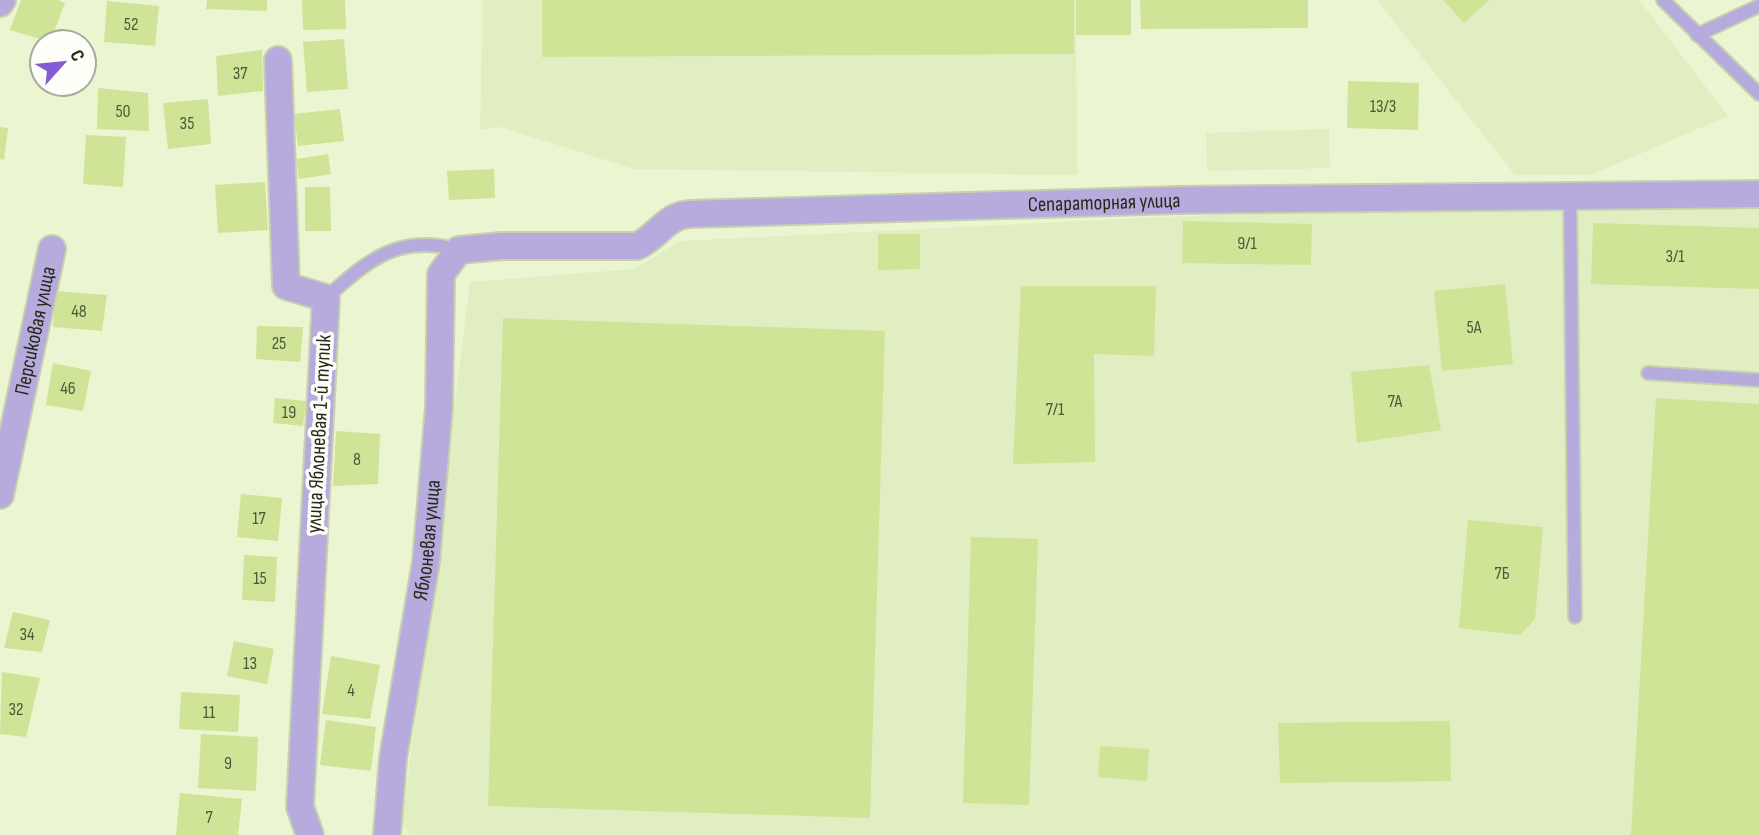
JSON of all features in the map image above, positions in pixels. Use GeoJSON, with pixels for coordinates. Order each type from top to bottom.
{"type":"FeatureCollection","features":[{"type":"Feature","properties":{"kind":"street"},"geometry":{"type":"LineString","coordinates":[[278,60],[286,286],[326,298]]}},
{"type":"Feature","properties":{"kind":"street","name":"Сепараторная улица"},"geometry":{"type":"LineString","coordinates":[[459,250],[502,246],[638,246],[655,236],[668,220],[678,214],[1178,200],[1759,194]]}},
{"type":"Feature","properties":{"kind":"street","name":"Персиковая улица"},"geometry":{"type":"LineString","coordinates":[[0,495],[52,249]]}},
{"type":"Feature","properties":{"kind":"street","name":"Яблоневая улица"},"geometry":{"type":"LineString","coordinates":[[387,835],[393,758],[426,562],[439,407],[441,274],[459,250]]}},
{"type":"Feature","properties":{"kind":"street","name":"улица Яблоневая 1-й тупик"},"geometry":{"type":"LineString","coordinates":[[310,835],[300,807],[326,298]]}},
{"type":"Feature","properties":{"kind":"lane"},"geometry":{"type":"LineString","coordinates":[[1663,0],[1759,94]]}},
{"type":"Feature","properties":{"kind":"lane"},"geometry":{"type":"LineString","coordinates":[[1697,35],[1759,6]]}},
{"type":"Feature","properties":{"kind":"lane"},"geometry":{"type":"LineString","coordinates":[[1570,195],[1575,617]]}},
{"type":"Feature","properties":{"kind":"lane"},"geometry":{"type":"LineString","coordinates":[[326,298],[361,267],[401,246],[433,242],[459,250]]}},
{"type":"Feature","properties":{"kind":"lane"},"geometry":{"type":"LineString","coordinates":[[1648,373],[1759,380]]}},
{"type":"Feature","properties":{"kind":"shaded area"},"geometry":{"type":"Polygon","coordinates":[[[483,0],[1076,0],[1077,175],[634,169],[500,127],[480,130],[483,0]]]}},
{"type":"Feature","properties":{"kind":"shaded area"},"geometry":{"type":"Polygon","coordinates":[[[1377,0],[1639,0],[1728,116],[1591,175],[1515,175],[1377,0]]]}},
{"type":"Feature","properties":{"kind":"shaded area"},"geometry":{"type":"Polygon","coordinates":[[[1329,129],[1330,168],[1207,171],[1206,133],[1329,129]]]}},
{"type":"Feature","properties":{"kind":"shaded area"},"geometry":{"type":"Polygon","coordinates":[[[1759,196],[1759,835],[410,835],[402,824],[470,282],[634,269],[680,241],[1163,217],[1759,196]]]}},
{"type":"Feature","properties":{"kind":"building"},"geometry":{"type":"Polygon","coordinates":[[[21,0],[58,0],[65,3],[55,28],[28,28],[28,35],[10,30],[21,0]]]}},
{"type":"Feature","properties":{"kind":"building"},"geometry":{"type":"Polygon","coordinates":[[[207,0],[267,0],[267,11],[206,9],[207,0]]]}},
{"type":"Feature","properties":{"kind":"building"},"geometry":{"type":"Polygon","coordinates":[[[302,0],[345,0],[346,29],[303,30],[302,0]]]}},
{"type":"Feature","properties":{"kind":"building"},"geometry":{"type":"Polygon","coordinates":[[[542,0],[1074,0],[1074,54],[542,57],[542,0]]]}},
{"type":"Feature","properties":{"kind":"building"},"geometry":{"type":"Polygon","coordinates":[[[1076,0],[1131,0],[1131,35],[1076,35],[1076,0]]]}},
{"type":"Feature","properties":{"kind":"building"},"geometry":{"type":"Polygon","coordinates":[[[1140,0],[1308,0],[1308,28],[1141,29],[1140,0]]]}},
{"type":"Feature","properties":{"kind":"building"},"geometry":{"type":"Polygon","coordinates":[[[1443,0],[1489,0],[1464,23],[1443,0]]]}},
{"type":"Feature","properties":{"kind":"building"},"geometry":{"type":"Polygon","coordinates":[[[107,1],[159,6],[155,46],[104,42],[107,1]]]}},
{"type":"Feature","properties":{"kind":"building"},"geometry":{"type":"Polygon","coordinates":[[[344,39],[348,89],[307,92],[303,42],[344,39]]]}},
{"type":"Feature","properties":{"kind":"building"},"geometry":{"type":"Polygon","coordinates":[[[262,50],[263,91],[218,96],[216,56],[262,50]]]}},
{"type":"Feature","properties":{"kind":"building"},"geometry":{"type":"Polygon","coordinates":[[[1348,81],[1419,83],[1418,130],[1347,128],[1348,81]]]}},
{"type":"Feature","properties":{"kind":"building"},"geometry":{"type":"Polygon","coordinates":[[[98,88],[148,93],[149,131],[97,129],[98,88]]]}},
{"type":"Feature","properties":{"kind":"building"},"geometry":{"type":"Polygon","coordinates":[[[208,99],[211,144],[168,149],[163,103],[208,99]]]}},
{"type":"Feature","properties":{"kind":"building"},"geometry":{"type":"Polygon","coordinates":[[[340,109],[344,141],[298,146],[294,114],[340,109]]]}},
{"type":"Feature","properties":{"kind":"building"},"geometry":{"type":"Polygon","coordinates":[[[0,127],[8,128],[4,160],[0,159],[0,127]]]}},
{"type":"Feature","properties":{"kind":"building"},"geometry":{"type":"Polygon","coordinates":[[[86,135],[126,137],[123,187],[83,184],[86,135]]]}},
{"type":"Feature","properties":{"kind":"building"},"geometry":{"type":"Polygon","coordinates":[[[328,154],[331,174],[299,179],[296,159],[328,154]]]}},
{"type":"Feature","properties":{"kind":"building"},"geometry":{"type":"Polygon","coordinates":[[[494,169],[495,198],[449,200],[447,171],[494,169]]]}},
{"type":"Feature","properties":{"kind":"building"},"geometry":{"type":"Polygon","coordinates":[[[265,182],[268,230],[218,233],[215,185],[265,182]]]}},
{"type":"Feature","properties":{"kind":"building"},"geometry":{"type":"Polygon","coordinates":[[[305,187],[330,187],[331,231],[305,231],[305,187]]]}},
{"type":"Feature","properties":{"kind":"building"},"geometry":{"type":"Polygon","coordinates":[[[1183,221],[1312,224],[1311,265],[1182,263],[1183,221]]]}},
{"type":"Feature","properties":{"kind":"building"},"geometry":{"type":"Polygon","coordinates":[[[1593,223],[1759,228],[1759,289],[1591,284],[1593,223]]]}},
{"type":"Feature","properties":{"kind":"building"},"geometry":{"type":"Polygon","coordinates":[[[878,234],[920,234],[920,269],[878,270],[878,234]]]}},
{"type":"Feature","properties":{"kind":"building"},"geometry":{"type":"Polygon","coordinates":[[[1505,284],[1513,364],[1442,371],[1434,291],[1505,284]]]}},
{"type":"Feature","properties":{"kind":"building"},"geometry":{"type":"Polygon","coordinates":[[[1021,286],[1156,286],[1154,356],[1094,354],[1095,462],[1013,464],[1021,286]]]}},
{"type":"Feature","properties":{"kind":"building"},"geometry":{"type":"Polygon","coordinates":[[[55,291],[107,295],[102,331],[53,327],[55,291]]]}},
{"type":"Feature","properties":{"kind":"building"},"geometry":{"type":"Polygon","coordinates":[[[503,318],[885,331],[870,818],[488,806],[503,318]]]}},
{"type":"Feature","properties":{"kind":"building"},"geometry":{"type":"Polygon","coordinates":[[[257,326],[303,327],[300,362],[256,359],[257,326]]]}},
{"type":"Feature","properties":{"kind":"building"},"geometry":{"type":"Polygon","coordinates":[[[53,363],[91,371],[83,411],[46,405],[53,363]]]}},
{"type":"Feature","properties":{"kind":"building"},"geometry":{"type":"Polygon","coordinates":[[[1429,365],[1441,430],[1357,443],[1351,372],[1429,365]]]}},
{"type":"Feature","properties":{"kind":"building"},"geometry":{"type":"Polygon","coordinates":[[[275,398],[306,401],[303,426],[273,423],[275,398]]]}},
{"type":"Feature","properties":{"kind":"building"},"geometry":{"type":"Polygon","coordinates":[[[1656,398],[1759,404],[1759,835],[1631,835],[1656,398]]]}},
{"type":"Feature","properties":{"kind":"building"},"geometry":{"type":"Polygon","coordinates":[[[336,431],[380,434],[378,484],[333,486],[336,431]]]}},
{"type":"Feature","properties":{"kind":"building"},"geometry":{"type":"Polygon","coordinates":[[[241,494],[282,498],[278,541],[237,537],[241,494]]]}},
{"type":"Feature","properties":{"kind":"building"},"geometry":{"type":"Polygon","coordinates":[[[1468,520],[1543,527],[1535,619],[1520,635],[1459,628],[1468,520]]]}},
{"type":"Feature","properties":{"kind":"building"},"geometry":{"type":"Polygon","coordinates":[[[971,537],[1038,539],[1029,805],[963,803],[971,537]]]}},
{"type":"Feature","properties":{"kind":"building"},"geometry":{"type":"Polygon","coordinates":[[[244,555],[277,557],[275,602],[242,600],[244,555]]]}},
{"type":"Feature","properties":{"kind":"building"},"geometry":{"type":"Polygon","coordinates":[[[13,612],[50,620],[42,652],[4,648],[13,612]]]}},
{"type":"Feature","properties":{"kind":"building"},"geometry":{"type":"Polygon","coordinates":[[[234,641],[274,649],[267,684],[227,676],[234,641]]]}},
{"type":"Feature","properties":{"kind":"building"},"geometry":{"type":"Polygon","coordinates":[[[331,656],[380,665],[370,719],[322,714],[331,656]]]}},
{"type":"Feature","properties":{"kind":"building"},"geometry":{"type":"Polygon","coordinates":[[[2,672],[40,678],[26,737],[0,734],[2,672]]]}},
{"type":"Feature","properties":{"kind":"building"},"geometry":{"type":"Polygon","coordinates":[[[181,692],[240,695],[238,732],[179,729],[181,692]]]}},
{"type":"Feature","properties":{"kind":"building"},"geometry":{"type":"Polygon","coordinates":[[[326,720],[376,727],[371,771],[320,765],[326,720]]]}},
{"type":"Feature","properties":{"kind":"building"},"geometry":{"type":"Polygon","coordinates":[[[1450,721],[1451,781],[1280,783],[1278,723],[1450,721]]]}},
{"type":"Feature","properties":{"kind":"building"},"geometry":{"type":"Polygon","coordinates":[[[201,734],[258,737],[256,791],[198,788],[201,734]]]}},
{"type":"Feature","properties":{"kind":"building"},"geometry":{"type":"Polygon","coordinates":[[[1100,746],[1149,749],[1147,781],[1098,777],[1100,746]]]}},
{"type":"Feature","properties":{"kind":"building"},"geometry":{"type":"Polygon","coordinates":[[[180,793],[242,799],[238,835],[176,835],[180,793]]]}}]}
